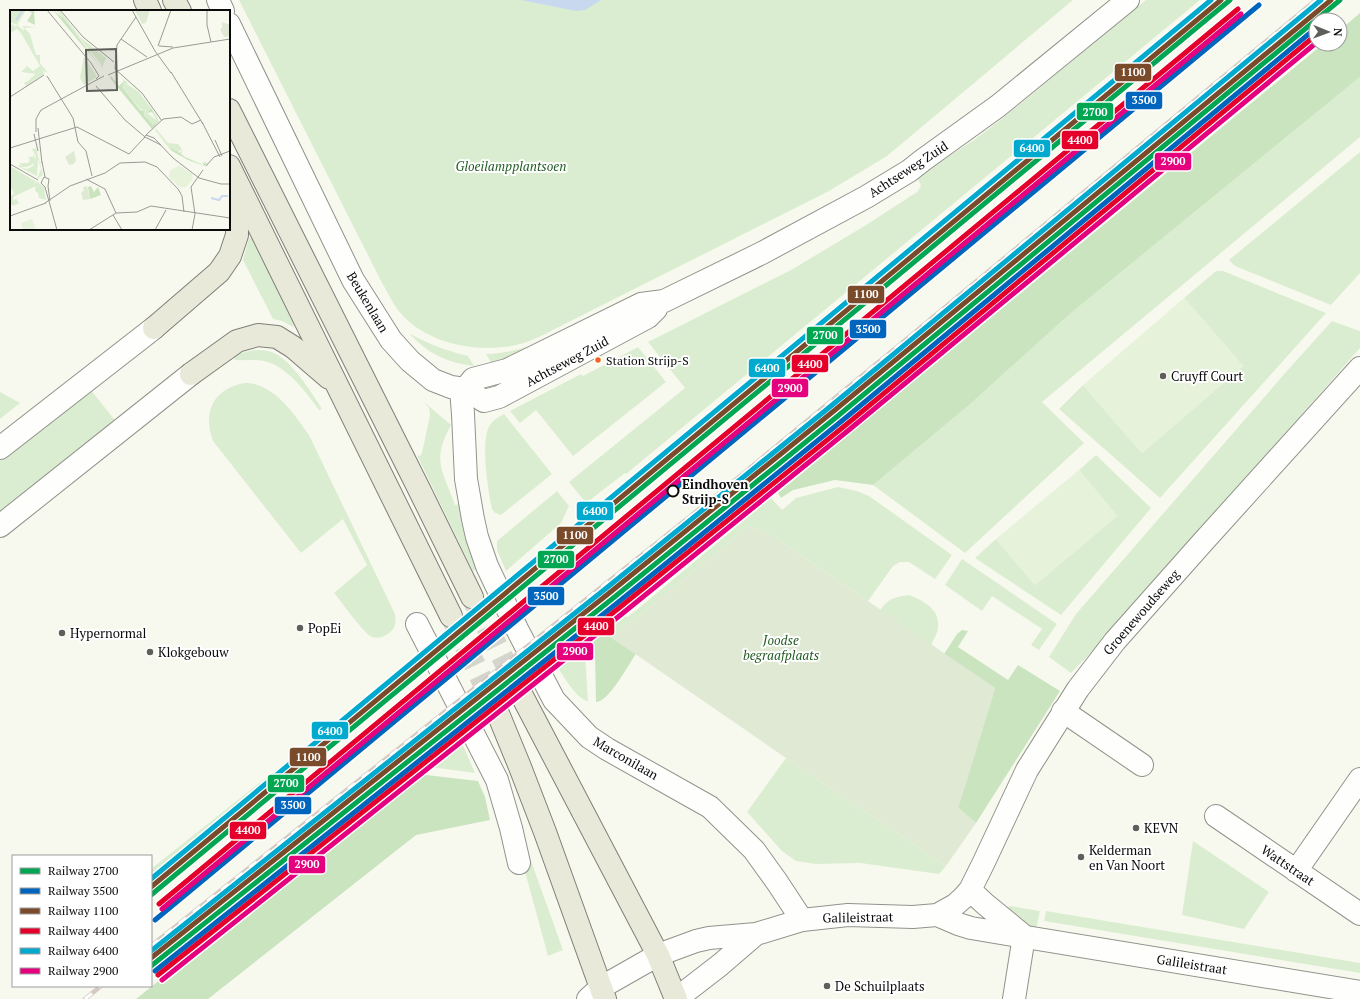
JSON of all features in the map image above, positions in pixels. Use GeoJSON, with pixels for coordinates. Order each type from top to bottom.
{"type":"FeatureCollection","features":[{"type":"Feature","properties":{"kind":"main road"},"geometry":{"type":"LineString","coordinates":[[145,0],[150,10]]}},
{"type":"Feature","properties":{"kind":"main road"},"geometry":{"type":"LineString","coordinates":[[174,0],[179,10]]}},
{"type":"Feature","properties":{"kind":"main road"},"geometry":{"type":"LineString","coordinates":[[230,112],[472,597]]}},
{"type":"Feature","properties":{"kind":"main road"},"geometry":{"type":"LineString","coordinates":[[230,168],[451,616]]}},
{"type":"Feature","properties":{"kind":"main road"},"geometry":{"type":"LineString","coordinates":[[154,328],[219,272],[230,256],[237,235],[237,198],[230,177]]}},
{"type":"Feature","properties":{"kind":"main road"},"geometry":{"type":"LineString","coordinates":[[190,374],[237,340],[258,335],[277,337],[293,347],[337,386]]}},
{"type":"Feature","properties":{"kind":"main road"},"geometry":{"type":"LineString","coordinates":[[520,692],[658,955],[676,999]]}},
{"type":"Feature","properties":{"kind":"main road"},"geometry":{"type":"LineString","coordinates":[[497,711],[545,832],[597,995]]}},
{"type":"Feature","properties":{"kind":"street"},"geometry":{"type":"LineString","coordinates":[[218,0],[223,10]]}},
{"type":"Feature","properties":{"kind":"street","name":"Achtseweg Zuid"},"geometry":{"type":"LineString","coordinates":[[463,389],[473,379],[507,370],[641,304],[664,301],[762,253],[909,172],[923,160],[998,106],[1128,0]]}},
{"type":"Feature","properties":{"kind":"street","name":"Beukenlaan"},"geometry":{"type":"LineString","coordinates":[[230,26],[353,280],[382,327],[391,340],[422,372],[442,384],[463,389]]}},
{"type":"Feature","properties":{"kind":"street"},"geometry":{"type":"LineString","coordinates":[[0,448],[154,328]]}},
{"type":"Feature","properties":{"kind":"street","name":"Groenewoudseweg"},"geometry":{"type":"LineString","coordinates":[[970,890],[1027,770],[1078,689],[1115,641],[1202,542],[1360,368]]}},
{"type":"Feature","properties":{"kind":"street"},"geometry":{"type":"LineString","coordinates":[[0,526],[190,374]]}},
{"type":"Feature","properties":{"kind":"street","name":"Marconilaan"},"geometry":{"type":"LineString","coordinates":[[463,389],[466,479],[476,531],[487,566],[516,629],[554,700],[589,737],[710,808],[754,850],[802,920]]}},
{"type":"Feature","properties":{"kind":"street"},"geometry":{"type":"LineString","coordinates":[[417,624],[497,780],[519,862]]}},
{"type":"Feature","properties":{"kind":"street"},"geometry":{"type":"LineString","coordinates":[[1063,711],[1142,765]]}},
{"type":"Feature","properties":{"kind":"street"},"geometry":{"type":"LineString","coordinates":[[1296,870],[1360,779]]}},
{"type":"Feature","properties":{"kind":"street","name":"Wattstraat"},"geometry":{"type":"LineString","coordinates":[[1216,816],[1360,914]]}},
{"type":"Feature","properties":{"kind":"street"},"geometry":{"type":"LineString","coordinates":[[511,828],[545,832]]}},
{"type":"Feature","properties":{"kind":"street","name":"Galileistraat"},"geometry":{"type":"LineString","coordinates":[[597,995],[658,955],[696,941],[709,938],[756,934],[802,920],[848,915],[913,917],[938,914],[955,905],[970,890],[1024,936]]}},
{"type":"Feature","properties":{"kind":"street","name":"Galileistraat"},"geometry":{"type":"LineString","coordinates":[[938,914],[958,924],[971,928],[1360,992]]}},
{"type":"Feature","properties":{"kind":"street","name":"Galileistraat"},"geometry":{"type":"LineString","coordinates":[[676,999],[720,965],[756,934]]}},
{"type":"Feature","properties":{"kind":"street"},"geometry":{"type":"LineString","coordinates":[[1014,999],[1024,936]]}},
{"type":"Feature","properties":{"kind":"green space","name":"Gloeilampplantsoen"},"geometry":{"type":"Polygon","coordinates":[[[239,0],[1073,0],[887,156],[829,191],[539,337],[517,345],[477,348],[437,339],[414,326],[397,309],[381,281],[239,0]]]}},
{"type":"Feature","properties":{"kind":"green space"},"geometry":{"type":"Polygon","coordinates":[[[1146,0],[1200,0],[626,474],[625,473],[586,503],[569,482],[685,388],[648,342],[791,270],[866,225],[917,192],[921,186],[917,177],[974,140],[1008,114],[1146,0]]]}},
{"type":"Feature","properties":{"kind":"green space"},"geometry":{"type":"Polygon","coordinates":[[[1360,13],[1360,77],[1071,313],[968,406],[873,485],[835,480],[793,490],[781,498],[778,493],[1313,52],[1348,52],[1348,23],[1360,13]]]}},
{"type":"Feature","properties":{"kind":"green space"},"geometry":{"type":"Polygon","coordinates":[[[1360,77],[1360,137],[1042,402],[1084,443],[965,553],[873,485],[968,406],[1071,313],[1360,77]]]}},
{"type":"Feature","properties":{"kind":"green space"},"geometry":{"type":"Polygon","coordinates":[[[1360,152],[1360,273],[1331,305],[1235,266],[1229,260],[1360,152]]]}},
{"type":"Feature","properties":{"kind":"green space"},"geometry":{"type":"Polygon","coordinates":[[[249,238],[253,238],[295,324],[293,327],[282,321],[273,319],[243,260],[249,238]]]}},
{"type":"Feature","properties":{"kind":"green space"},"geometry":{"type":"Polygon","coordinates":[[[1216,271],[1223,271],[1326,313],[1160,498],[1059,409],[1083,385],[1142,453],[1243,366],[1184,298],[1216,271]]]}},
{"type":"Feature","properties":{"kind":"green space","name":"Cruyff Court"},"geometry":{"type":"Polygon","coordinates":[[[1184,298],[1243,366],[1142,453],[1083,385],[1184,298]]]}},
{"type":"Feature","properties":{"kind":"green space"},"geometry":{"type":"Polygon","coordinates":[[[1332,321],[1360,331],[1360,348],[1109,634],[1071,673],[1049,657],[1076,614],[1332,321]]]}},
{"type":"Feature","properties":{"kind":"green space"},"geometry":{"type":"Polygon","coordinates":[[[409,333],[438,347],[468,356],[474,366],[446,360],[438,356],[423,346],[409,333]]]}},
{"type":"Feature","properties":{"kind":"green space"},"geometry":{"type":"Polygon","coordinates":[[[550,339],[523,352],[492,364],[486,354],[519,349],[550,339]]]}},
{"type":"Feature","properties":{"kind":"green space"},"geometry":{"type":"Polygon","coordinates":[[[638,347],[666,382],[573,456],[536,410],[520,423],[510,411],[581,374],[583,376],[638,347]]]}},
{"type":"Feature","properties":{"kind":"green space"},"geometry":{"type":"Polygon","coordinates":[[[255,350],[263,350],[276,354],[289,364],[301,378],[322,409],[319,410],[295,381],[280,368],[264,361],[235,360],[232,355],[255,350]]]}},
{"type":"Feature","properties":{"kind":"green space"},"geometry":{"type":"Polygon","coordinates":[[[245,383],[255,384],[274,394],[290,409],[309,435],[395,614],[394,627],[385,636],[376,638],[368,635],[334,593],[367,565],[343,519],[301,553],[213,441],[209,420],[213,403],[225,390],[245,383]]]}},
{"type":"Feature","properties":{"kind":"green space"},"geometry":{"type":"Polygon","coordinates":[[[90,389],[118,424],[0,519],[0,460],[90,389]]]}},
{"type":"Feature","properties":{"kind":"green space"},"geometry":{"type":"Polygon","coordinates":[[[0,392],[20,403],[0,419],[0,392]]]}},
{"type":"Feature","properties":{"kind":"green space"},"geometry":{"type":"Polygon","coordinates":[[[424,402],[451,425],[445,437],[442,448],[440,457],[441,466],[455,505],[461,504],[477,568],[473,571],[417,455],[420,456],[422,453],[430,415],[429,408],[424,402]]]}},
{"type":"Feature","properties":{"kind":"green space"},"geometry":{"type":"Polygon","coordinates":[[[504,414],[552,474],[501,515],[495,513],[492,509],[487,479],[485,453],[487,432],[490,425],[494,420],[504,414]]]}},
{"type":"Feature","properties":{"kind":"green space"},"geometry":{"type":"Polygon","coordinates":[[[1096,455],[1151,508],[1061,615],[975,558],[996,539],[1035,585],[1117,516],[1079,470],[1096,455]]]}},
{"type":"Feature","properties":{"kind":"green space"},"geometry":{"type":"Polygon","coordinates":[[[1079,470],[1117,516],[1035,585],[996,539],[1079,470]]]}},
{"type":"Feature","properties":{"kind":"green space"},"geometry":{"type":"Polygon","coordinates":[[[838,487],[857,491],[869,496],[952,555],[935,579],[909,562],[900,562],[893,566],[868,601],[767,532],[749,526],[612,638],[607,630],[626,616],[628,617],[771,498],[782,510],[796,498],[838,487]]]}},
{"type":"Feature","properties":{"kind":"green space"},"geometry":{"type":"Polygon","coordinates":[[[557,491],[569,506],[561,523],[506,571],[497,550],[497,541],[557,491]]]}},
{"type":"Feature","properties":{"kind":"green space","name":"Joodse begraafplaats"},"geometry":{"type":"Polygon","coordinates":[[[749,526],[767,532],[995,688],[958,808],[976,823],[946,866],[612,638],[749,526]]]}},
{"type":"Feature","properties":{"kind":"green space"},"geometry":{"type":"Polygon","coordinates":[[[962,559],[1057,624],[1039,650],[1031,645],[1042,629],[992,596],[982,611],[945,585],[962,559]]]}},
{"type":"Feature","properties":{"kind":"green space"},"geometry":{"type":"Polygon","coordinates":[[[909,595],[926,603],[936,614],[938,628],[931,645],[880,610],[886,603],[893,599],[900,596],[909,595]]]}},
{"type":"Feature","properties":{"kind":"green space"},"geometry":{"type":"Polygon","coordinates":[[[607,630],[612,638],[636,654],[607,696],[596,702],[595,653],[588,645],[607,630]]]}},
{"type":"Feature","properties":{"kind":"green space"},"geometry":{"type":"Polygon","coordinates":[[[962,630],[968,631],[958,647],[1008,680],[1018,665],[1060,691],[976,823],[958,808],[995,688],[944,654],[957,634],[962,630]]]}},
{"type":"Feature","properties":{"kind":"green space"},"geometry":{"type":"Polygon","coordinates":[[[578,646],[585,654],[588,701],[584,700],[575,692],[556,665],[578,646]]]}},
{"type":"Feature","properties":{"kind":"green space"},"geometry":{"type":"Polygon","coordinates":[[[360,703],[152,873],[152,868],[360,703]]]}},
{"type":"Feature","properties":{"kind":"green space"},"geometry":{"type":"Polygon","coordinates":[[[461,741],[475,773],[430,767],[461,741]]]}},
{"type":"Feature","properties":{"kind":"green space"},"geometry":{"type":"Polygon","coordinates":[[[786,758],[946,866],[939,874],[860,863],[816,864],[796,861],[782,851],[747,812],[786,758]]]}},
{"type":"Feature","properties":{"kind":"green space"},"geometry":{"type":"Polygon","coordinates":[[[423,772],[426,775],[478,781],[485,797],[490,820],[416,835],[208,999],[136,999],[408,780],[410,782],[423,772]]]}},
{"type":"Feature","properties":{"kind":"green space"},"geometry":{"type":"Polygon","coordinates":[[[1193,841],[1269,892],[1244,929],[1182,915],[1193,841]]]}},
{"type":"Feature","properties":{"kind":"green space"},"geometry":{"type":"Polygon","coordinates":[[[526,851],[530,858],[563,950],[548,956],[521,857],[526,851]]]}},
{"type":"Feature","properties":{"kind":"green space"},"geometry":{"type":"Polygon","coordinates":[[[1010,906],[1040,911],[1036,929],[1026,925],[1004,911],[1010,906]]]}},
{"type":"Feature","properties":{"kind":"green space"},"geometry":{"type":"Polygon","coordinates":[[[1046,911],[1360,963],[1360,973],[1044,921],[1046,911]]]}},
{"type":"Feature","properties":{"kind":"water"},"geometry":{"type":"Polygon","coordinates":[[[521,0],[601,0],[585,10],[576,11],[521,0]]]}},
{"type":"Feature","properties":{"kind":"tunnel"},"geometry":{"type":"LineString","coordinates":[[472,597],[520,692]]}},
{"type":"Feature","properties":{"kind":"tunnel"},"geometry":{"type":"LineString","coordinates":[[451,616],[497,711]]}},
{"type":"Feature","properties":{"kind":"railway"},"geometry":{"type":"LineString","coordinates":[[152,945],[717,495],[1316,0]]}},
{"type":"Feature","properties":{"kind":"railway"},"geometry":{"type":"LineString","coordinates":[[85,999],[100,987]]}},
{"type":"Feature","properties":{"kind":"rail line","name":"6400"},"geometry":{"type":"LineString","coordinates":[[152,878],[1211,0]]}},
{"type":"Feature","properties":{"kind":"rail line","name":"1100"},"geometry":{"type":"LineString","coordinates":[[152,886],[1221,0]]}},
{"type":"Feature","properties":{"kind":"rail line","name":"2700"},"geometry":{"type":"LineString","coordinates":[[152,894],[1230,0]]}},
{"type":"Feature","properties":{"kind":"rail line","name":"6400"},"geometry":{"type":"LineString","coordinates":[[152,950],[604,590],[831,406],[1321,0]]}},
{"type":"Feature","properties":{"kind":"rail line","name":"1100"},"geometry":{"type":"LineString","coordinates":[[152,957],[608,594],[835,410],[1331,0]]}},
{"type":"Feature","properties":{"kind":"rail line","name":"2700"},"geometry":{"type":"LineString","coordinates":[[152,965],[612,599],[839,415],[1340,0]]}},
{"type":"Feature","properties":{"kind":"rail line","name":"3500"},"geometry":{"type":"LineString","coordinates":[[155,920],[1259,5]]}},
{"type":"Feature","properties":{"kind":"rail line","name":"4400"},"geometry":{"type":"LineString","coordinates":[[159,904],[1238,9]]}},
{"type":"Feature","properties":{"kind":"rail line","name":"2900"},"geometry":{"type":"LineString","coordinates":[[162,909],[1241,14]]}},
{"type":"Feature","properties":{"kind":"rail line","name":"3500"},"geometry":{"type":"LineString","coordinates":[[155,971],[616,604],[843,420],[1308,35]]}},
{"type":"Feature","properties":{"kind":"rail line","name":"4400"},"geometry":{"type":"LineString","coordinates":[[158,975],[619,608],[847,424],[1308,42]]}},
{"type":"Feature","properties":{"kind":"rail line","name":"2900"},"geometry":{"type":"LineString","coordinates":[[162,980],[623,613],[850,429],[1308,50]]}},
{"type":"Feature","properties":{"kind":"place","name":"Station Strijp-S"},"geometry":{"type":"Point","coordinates":[598,360]}},
{"type":"Feature","properties":{"kind":"place","name":"Cruyff Court"},"geometry":{"type":"Point","coordinates":[1163,376]}},
{"type":"Feature","properties":{"kind":"place","name":"Eindhoven Strijp-S"},"geometry":{"type":"Point","coordinates":[673,491]}},
{"type":"Feature","properties":{"kind":"place","name":"PopEi"},"geometry":{"type":"Point","coordinates":[300,628]}},
{"type":"Feature","properties":{"kind":"place","name":"Hypernormal"},"geometry":{"type":"Point","coordinates":[62,633]}},
{"type":"Feature","properties":{"kind":"place","name":"Klokgebouw"},"geometry":{"type":"Point","coordinates":[150,652]}},
{"type":"Feature","properties":{"kind":"place","name":"KEVN"},"geometry":{"type":"Point","coordinates":[1136,828]}},
{"type":"Feature","properties":{"kind":"place","name":"Kelderman en Van Noort"},"geometry":{"type":"Point","coordinates":[1081,857]}},
{"type":"Feature","properties":{"kind":"place","name":"De Schuilplaats"},"geometry":{"type":"Point","coordinates":[827,986]}}]}
